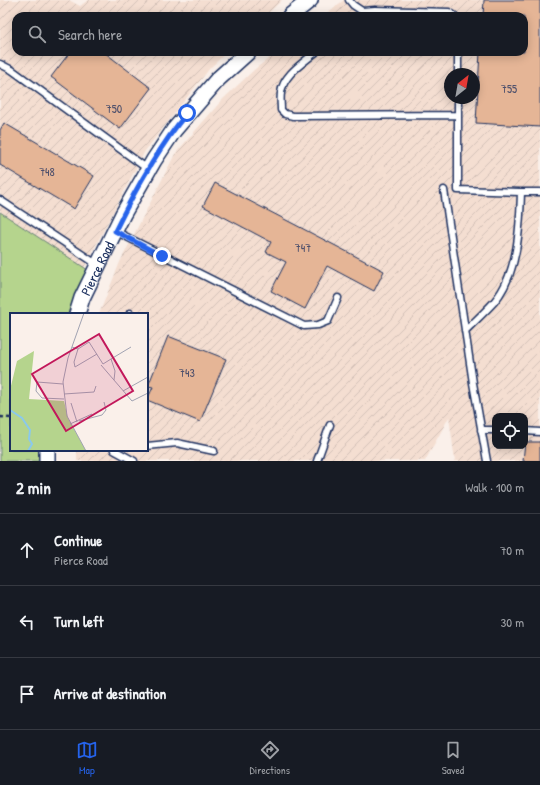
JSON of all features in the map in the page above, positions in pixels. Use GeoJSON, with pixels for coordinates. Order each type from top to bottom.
{"type":"FeatureCollection","features":[{"type":"Feature","properties":{"kind":"street"},"geometry":{"type":"LineString","coordinates":[[295,12],[310,0]]}},
{"type":"Feature","properties":{"kind":"street","name":"Pierce Road"},"geometry":{"type":"LineString","coordinates":[[77,313],[82,298],[98,265],[148,170],[187,113],[218,80],[244,56]]}},
{"type":"Feature","properties":{"kind":"lane"},"geometry":{"type":"LineString","coordinates":[[349,0],[353,5],[362,11],[449,12]]}},
{"type":"Feature","properties":{"kind":"lane"},"geometry":{"type":"LineString","coordinates":[[311,56],[284,82],[281,92],[281,110],[285,114],[293,116],[458,115]]}},
{"type":"Feature","properties":{"kind":"lane"},"geometry":{"type":"LineString","coordinates":[[458,56],[458,68]]}},
{"type":"Feature","properties":{"kind":"lane"},"geometry":{"type":"LineString","coordinates":[[0,64],[12,70],[148,170]]}},
{"type":"Feature","properties":{"kind":"lane"},"geometry":{"type":"LineString","coordinates":[[458,104],[458,190],[540,192]]}},
{"type":"Feature","properties":{"kind":"lane"},"geometry":{"type":"LineString","coordinates":[[444,190],[465,331],[487,461]]}},
{"type":"Feature","properties":{"kind":"lane"},"geometry":{"type":"LineString","coordinates":[[465,331],[495,302],[508,280],[516,252],[521,192]]}},
{"type":"Feature","properties":{"kind":"lane"},"geometry":{"type":"LineString","coordinates":[[0,200],[98,265]]}},
{"type":"Feature","properties":{"kind":"lane"},"geometry":{"type":"LineString","coordinates":[[115,231],[304,326],[318,325],[328,321],[338,298]]}},
{"type":"Feature","properties":{"kind":"lane"},"geometry":{"type":"LineString","coordinates":[[317,461],[330,425]]}},
{"type":"Feature","properties":{"kind":"lane"},"geometry":{"type":"LineString","coordinates":[[481,430],[492,430]]}},
{"type":"Feature","properties":{"kind":"lane"},"geometry":{"type":"LineString","coordinates":[[528,432],[540,432]]}},
{"type":"Feature","properties":{"kind":"lane"},"geometry":{"type":"LineString","coordinates":[[148,446],[176,443],[214,451]]}},
{"type":"Feature","properties":{"kind":"lane"},"geometry":{"type":"LineString","coordinates":[[116,451],[134,461]]}},
{"type":"Feature","properties":{"kind":"path"},"geometry":{"type":"LineString","coordinates":[[0,417],[10,418]]}},
{"type":"Feature","properties":{"kind":"shaded area"},"geometry":{"type":"Polygon","coordinates":[[[0,0],[69,0],[80,6],[88,0],[282,0],[269,12],[12,12],[12,56],[223,56],[210,68],[145,151],[84,268],[0,212],[0,0]]]}},
{"type":"Feature","properties":{"kind":"shaded area"},"geometry":{"type":"Polygon","coordinates":[[[344,0],[540,0],[540,461],[455,461],[449,417],[425,461],[77,461],[77,451],[148,451],[148,313],[99,313],[120,262],[175,154],[222,100],[255,69],[272,56],[528,56],[528,12],[328,12],[344,0]]]}},
{"type":"Feature","properties":{"kind":"green space"},"geometry":{"type":"Polygon","coordinates":[[[0,212],[94,274],[79,313],[10,313],[10,451],[49,451],[48,461],[0,461],[0,212]]]}},
{"type":"Feature","properties":{"kind":"building"},"geometry":{"type":"Polygon","coordinates":[[[484,0],[540,0],[540,127],[476,123],[477,104],[480,104],[480,56],[528,56],[528,12],[483,12],[484,0]]]}},
{"type":"Feature","properties":{"kind":"building"},"geometry":{"type":"Polygon","coordinates":[[[67,56],[109,56],[151,88],[120,129],[51,77],[67,56]]]}},
{"type":"Feature","properties":{"kind":"building"},"geometry":{"type":"Polygon","coordinates":[[[4,123],[94,176],[74,209],[0,165],[0,130],[4,123]]]}},
{"type":"Feature","properties":{"kind":"building"},"geometry":{"type":"Polygon","coordinates":[[[215,183],[384,271],[374,291],[327,266],[305,309],[271,291],[286,262],[266,252],[271,242],[203,206],[215,183]]]}},
{"type":"Feature","properties":{"kind":"building"},"geometry":{"type":"Polygon","coordinates":[[[168,336],[226,359],[200,422],[148,400],[153,387],[148,386],[168,336]]]}},
{"type":"Feature","properties":{"kind":"building"},"geometry":{"type":"Polygon","coordinates":[[[528,442],[540,442],[540,461],[523,461],[524,449],[528,449],[528,442]]]}},
{"type":"Feature","properties":{"kind":"route"},"geometry":{"type":"LineString","coordinates":[[162,256],[115,231],[154,160],[187,113]]}}]}
